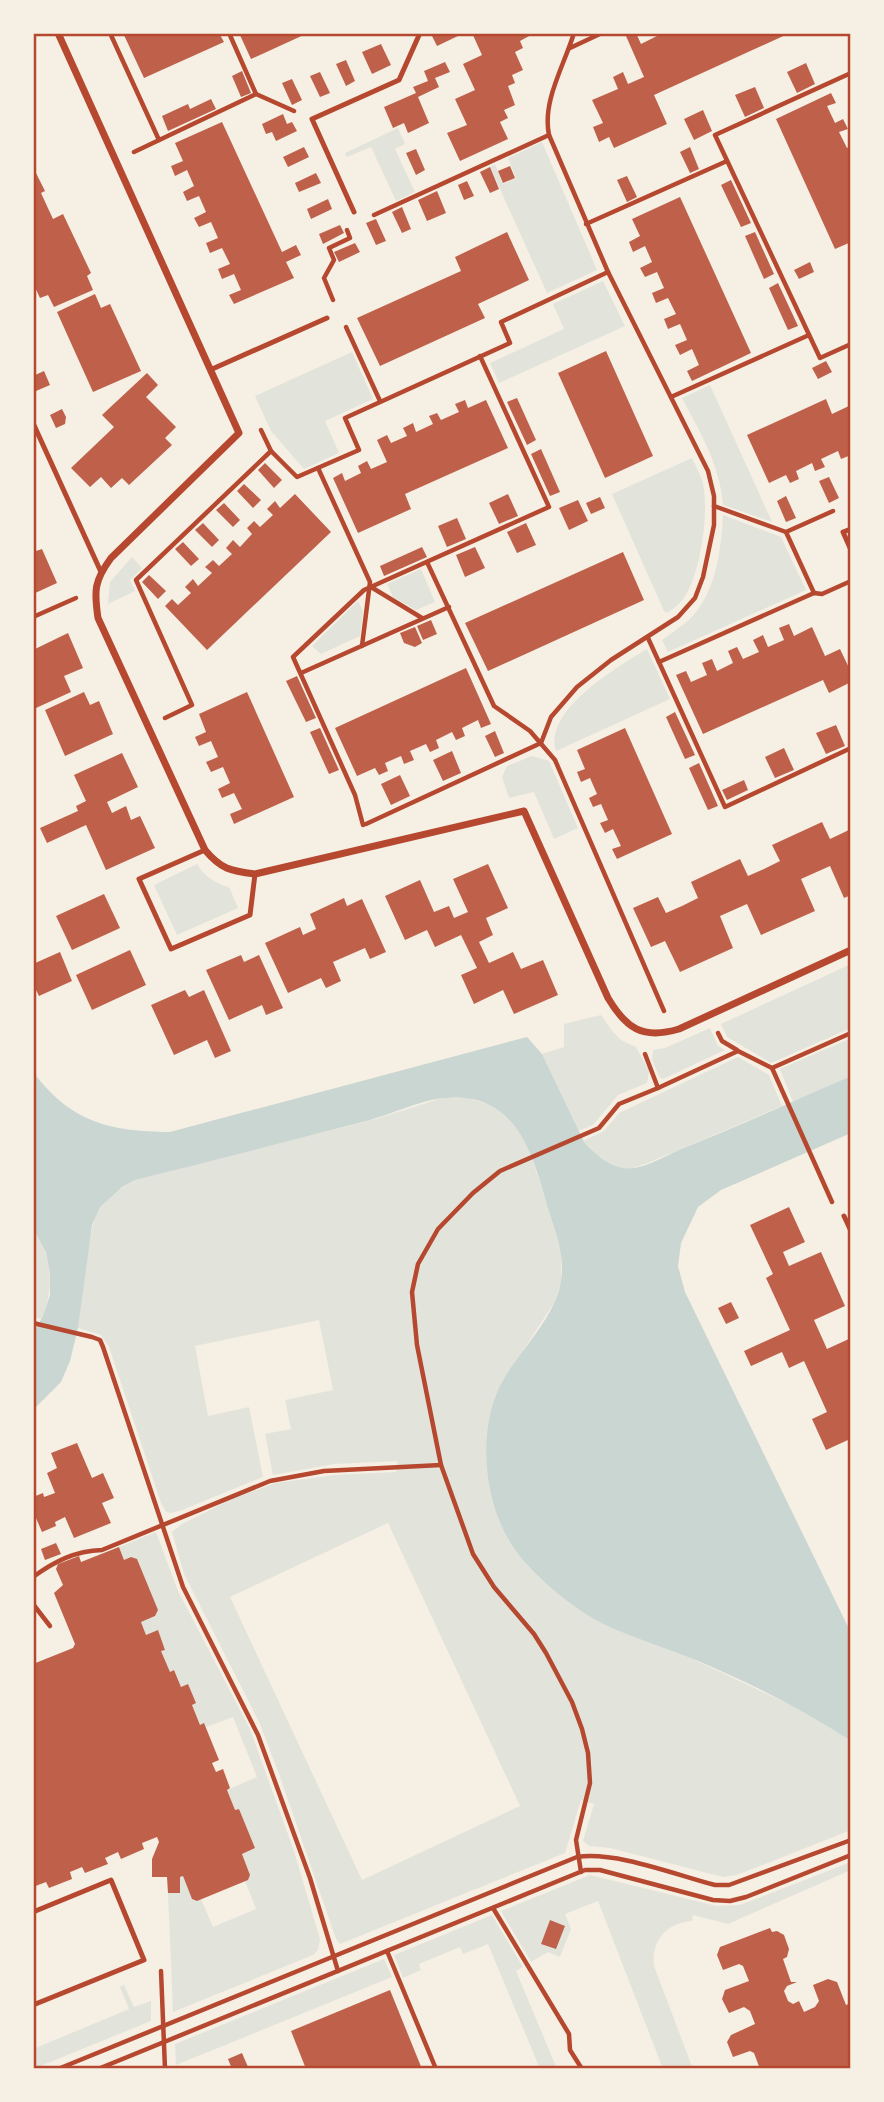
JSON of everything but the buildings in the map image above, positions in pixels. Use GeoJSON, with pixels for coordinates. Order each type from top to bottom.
{"type":"FeatureCollection","features":[{"type":"Feature","properties":{"kind":"street"},"geometry":{"type":"LineString","coordinates":[[58,33],[239,433],[111,558],[101,572],[94,594],[98,618],[205,850],[217,864],[234,872],[255,874],[524,811],[608,998],[621,1019],[638,1030],[658,1033],[673,1031],[851,950]]}},
{"type":"Feature","properties":{"kind":"lane"},"geometry":{"type":"LineString","coordinates":[[354,212],[312,119],[399,80],[420,33]]}},
{"type":"Feature","properties":{"kind":"lane"},"geometry":{"type":"LineString","coordinates":[[210,370],[327,318]]}},
{"type":"Feature","properties":{"kind":"lane"},"geometry":{"type":"LineString","coordinates":[[33,423],[101,572]]}},
{"type":"Feature","properties":{"kind":"lane"},"geometry":{"type":"LineString","coordinates":[[851,529],[842,532],[851,550]]}},
{"type":"Feature","properties":{"kind":"lane"},"geometry":{"type":"LineString","coordinates":[[205,850],[139,879],[171,949],[250,915],[255,874]]}},
{"type":"Feature","properties":{"kind":"lane"},"geometry":{"type":"LineString","coordinates":[[844,1216],[851,1231]]}},
{"type":"Feature","properties":{"kind":"lane"},"geometry":{"type":"LineString","coordinates":[[33,1912],[111,1880],[144,1960],[33,2005]]}},
{"type":"Feature","properties":{"kind":"path"},"geometry":{"type":"LineString","coordinates":[[110,33],[159,140]]}},
{"type":"Feature","properties":{"kind":"path"},"geometry":{"type":"LineString","coordinates":[[229,33],[256,94],[312,119]]}},
{"type":"Feature","properties":{"kind":"path"},"geometry":{"type":"LineString","coordinates":[[363,825],[541,743],[551,717],[577,687],[611,660],[678,617],[695,598],[704,577],[714,525],[714,496],[708,471],[608,272],[549,135],[549,104],[574,33]]}},
{"type":"Feature","properties":{"kind":"path"},"geometry":{"type":"LineString","coordinates":[[570,48],[602,33]]}},
{"type":"Feature","properties":{"kind":"path"},"geometry":{"type":"LineString","coordinates":[[851,73],[715,135],[820,358],[851,344]]}},
{"type":"Feature","properties":{"kind":"path"},"geometry":{"type":"LineString","coordinates":[[115,161],[256,94]]}},
{"type":"Feature","properties":{"kind":"path"},"geometry":{"type":"LineString","coordinates":[[366,219],[549,135]]}},
{"type":"Feature","properties":{"kind":"path"},"geometry":{"type":"LineString","coordinates":[[586,224],[727,161]]}},
{"type":"Feature","properties":{"kind":"path"},"geometry":{"type":"LineString","coordinates":[[334,301],[324,278],[334,260],[329,248],[350,238],[346,228],[352,225]]}},
{"type":"Feature","properties":{"kind":"path"},"geometry":{"type":"LineString","coordinates":[[239,433],[258,424],[271,451],[297,477],[318,468],[359,450],[345,418],[510,342],[501,322],[608,272]]}},
{"type":"Feature","properties":{"kind":"path"},"geometry":{"type":"LineString","coordinates":[[345,324],[380,402]]}},
{"type":"Feature","properties":{"kind":"path"},"geometry":{"type":"LineString","coordinates":[[671,397],[809,335]]}},
{"type":"Feature","properties":{"kind":"path"},"geometry":{"type":"LineString","coordinates":[[369,848],[355,795],[293,657],[364,590],[549,507],[480,356]]}},
{"type":"Feature","properties":{"kind":"path"},"geometry":{"type":"LineString","coordinates":[[148,726],[191,705],[136,580],[271,451]]}},
{"type":"Feature","properties":{"kind":"path"},"geometry":{"type":"LineString","coordinates":[[318,468],[370,582],[362,646]]}},
{"type":"Feature","properties":{"kind":"path"},"geometry":{"type":"LineString","coordinates":[[714,506],[786,532],[833,511],[842,532]]}},
{"type":"Feature","properties":{"kind":"path"},"geometry":{"type":"LineString","coordinates":[[786,532],[814,593]]}},
{"type":"Feature","properties":{"kind":"path"},"geometry":{"type":"LineString","coordinates":[[427,562],[494,706],[530,731],[555,760],[673,1031]]}},
{"type":"Feature","properties":{"kind":"path"},"geometry":{"type":"LineString","coordinates":[[659,662],[814,593],[822,594],[851,581]]}},
{"type":"Feature","properties":{"kind":"path"},"geometry":{"type":"LineString","coordinates":[[371,587],[423,618]]}},
{"type":"Feature","properties":{"kind":"path"},"geometry":{"type":"LineString","coordinates":[[33,617],[79,597],[94,594]]}},
{"type":"Feature","properties":{"kind":"path"},"geometry":{"type":"LineString","coordinates":[[301,673],[449,607]]}},
{"type":"Feature","properties":{"kind":"path"},"geometry":{"type":"LineString","coordinates":[[648,638],[725,807],[851,748]]}},
{"type":"Feature","properties":{"kind":"path"},"geometry":{"type":"LineString","coordinates":[[638,1030],[658,1088]]}},
{"type":"Feature","properties":{"kind":"path"},"geometry":{"type":"LineString","coordinates":[[772,1068],[851,1033]]}},
{"type":"Feature","properties":{"kind":"path"},"geometry":{"type":"LineString","coordinates":[[581,1872],[576,1840],[590,1783],[588,1753],[582,1729],[572,1702],[546,1653],[534,1634],[494,1587],[473,1553],[442,1465],[417,1345],[412,1292],[418,1264],[438,1229],[473,1193],[500,1171],[599,1128],[619,1104],[738,1051],[772,1068],[835,1209],[844,1216]]}},
{"type":"Feature","properties":{"kind":"path"},"geometry":{"type":"LineString","coordinates":[[33,1323],[100,1340],[183,1587],[258,1735],[310,1878],[338,1971]]}},
{"type":"Feature","properties":{"kind":"path"},"geometry":{"type":"LineString","coordinates":[[33,1577],[52,1563],[83,1550],[102,1550],[270,1481],[324,1471],[442,1465]]}},
{"type":"Feature","properties":{"kind":"path"},"geometry":{"type":"LineString","coordinates":[[33,1604],[50,1626]]}},
{"type":"Feature","properties":{"kind":"path"},"geometry":{"type":"LineString","coordinates":[[58,2069],[577,1857],[612,1857],[715,1885],[729,1885],[851,1840]]}},
{"type":"Feature","properties":{"kind":"path"},"geometry":{"type":"LineString","coordinates":[[98,2069],[581,1872],[600,1870],[713,1900],[730,1901],[851,1855]]}},
{"type":"Feature","properties":{"kind":"path"},"geometry":{"type":"LineString","coordinates":[[493,1908],[569,2035],[570,2050],[582,2069]]}},
{"type":"Feature","properties":{"kind":"path"},"geometry":{"type":"LineString","coordinates":[[387,1951],[436,2069]]}},
{"type":"Feature","properties":{"kind":"path"},"geometry":{"type":"LineString","coordinates":[[144,1960],[160,1959],[165,2069]]}},
{"type":"Feature","properties":{"kind":"shaded area"},"geometry":{"type":"Polygon","coordinates":[[[398,128],[405,144],[395,149],[415,192],[396,201],[371,147],[347,157],[345,153],[398,128]]]}},
{"type":"Feature","properties":{"kind":"shaded area"},"geometry":{"type":"Polygon","coordinates":[[[542,142],[597,270],[547,293],[490,167],[495,164],[503,184],[516,178],[508,158],[542,142]]]}},
{"type":"Feature","properties":{"kind":"shaded area"},"geometry":{"type":"Polygon","coordinates":[[[603,281],[625,326],[499,383],[490,363],[564,329],[553,304],[603,281]]]}},
{"type":"Feature","properties":{"kind":"shaded area"},"geometry":{"type":"Polygon","coordinates":[[[352,352],[373,399],[325,421],[339,453],[304,469],[271,431],[255,396],[352,352]]]}},
{"type":"Feature","properties":{"kind":"shaded area"},"geometry":{"type":"Polygon","coordinates":[[[710,385],[772,522],[723,505],[718,476],[702,436],[682,398],[710,385]]]}},
{"type":"Feature","properties":{"kind":"shaded area"},"geometry":{"type":"Polygon","coordinates":[[[692,458],[705,496],[702,540],[696,569],[687,593],[667,613],[612,494],[692,458]]]}},
{"type":"Feature","properties":{"kind":"shaded area"},"geometry":{"type":"Polygon","coordinates":[[[723,515],[781,537],[806,590],[668,652],[662,640],[689,620],[711,584],[721,543],[723,515]]]}},
{"type":"Feature","properties":{"kind":"shaded area"},"geometry":{"type":"Polygon","coordinates":[[[132,557],[142,568],[130,580],[135,591],[108,604],[110,582],[132,557]]]}},
{"type":"Feature","properties":{"kind":"shaded area"},"geometry":{"type":"Polygon","coordinates":[[[421,569],[435,602],[416,610],[393,597],[387,584],[421,569]]]}},
{"type":"Feature","properties":{"kind":"shaded area"},"geometry":{"type":"Polygon","coordinates":[[[358,601],[363,611],[360,636],[321,654],[312,646],[358,601]]]}},
{"type":"Feature","properties":{"kind":"shaded area"},"geometry":{"type":"Polygon","coordinates":[[[647,649],[670,699],[556,751],[555,736],[561,720],[572,705],[602,678],[647,649]]]}},
{"type":"Feature","properties":{"kind":"shaded area"},"geometry":{"type":"Polygon","coordinates":[[[532,756],[549,761],[578,828],[554,839],[534,792],[509,798],[502,777],[507,766],[532,756]]]}},
{"type":"Feature","properties":{"kind":"shaded area"},"geometry":{"type":"Polygon","coordinates":[[[197,864],[211,879],[229,887],[238,908],[177,935],[154,885],[197,864]]]}},
{"type":"Feature","properties":{"kind":"shaded area"},"geometry":{"type":"Polygon","coordinates":[[[851,964],[851,1028],[771,1063],[727,1037],[721,1024],[851,964]]]}},
{"type":"Feature","properties":{"kind":"shaded area"},"geometry":{"type":"Polygon","coordinates":[[[601,1015],[621,1040],[636,1047],[649,1071],[647,1083],[618,1095],[593,1125],[578,1131],[542,1054],[564,1047],[564,1024],[601,1015]]]}},
{"type":"Feature","properties":{"kind":"shaded area"},"geometry":{"type":"Polygon","coordinates":[[[710,1028],[718,1046],[725,1050],[663,1079],[660,1078],[652,1060],[653,1050],[665,1048],[710,1028]]]}},
{"type":"Feature","properties":{"kind":"shaded area"},"geometry":{"type":"Polygon","coordinates":[[[527,1037],[542,1054],[584,1142],[607,1162],[623,1168],[652,1163],[851,1076],[851,1133],[721,1190],[698,1207],[681,1243],[678,1266],[685,1292],[851,1633],[851,1741],[795,1707],[736,1678],[596,1620],[546,1583],[524,1561],[505,1533],[491,1492],[487,1469],[488,1425],[501,1384],[552,1308],[561,1281],[562,1262],[557,1235],[527,1147],[505,1115],[489,1104],[469,1098],[435,1099],[366,1121],[135,1180],[122,1187],[100,1207],[92,1225],[78,1328],[70,1361],[61,1382],[33,1410],[33,1334],[50,1295],[50,1273],[46,1252],[33,1228],[33,1072],[62,1103],[93,1121],[128,1129],[170,1132],[527,1037]]]}},
{"type":"Feature","properties":{"kind":"shaded area"},"geometry":{"type":"Polygon","coordinates":[[[851,1038],[851,1076],[793,1102],[780,1069],[851,1038]]]}},
{"type":"Feature","properties":{"kind":"shaded area"},"geometry":{"type":"Polygon","coordinates":[[[738,1057],[769,1075],[782,1106],[628,1169],[608,1163],[583,1141],[604,1131],[619,1113],[738,1057]]]}},
{"type":"Feature","properties":{"kind":"shaded area"},"geometry":{"type":"Polygon","coordinates":[[[442,1098],[468,1098],[494,1106],[512,1121],[520,1132],[529,1150],[561,1244],[561,1283],[554,1303],[501,1384],[695,1660],[810,1714],[851,1741],[851,1830],[737,1875],[723,1877],[610,1848],[589,1846],[583,1841],[594,1804],[581,1800],[565,1853],[340,1944],[336,1939],[259,1722],[184,1574],[172,1532],[182,1524],[236,1497],[276,1483],[334,1475],[396,1472],[397,1461],[335,1464],[273,1475],[265,1434],[291,1429],[285,1400],[333,1390],[319,1320],[195,1346],[208,1416],[249,1407],[263,1477],[182,1510],[166,1512],[109,1347],[101,1335],[78,1328],[95,1217],[100,1207],[116,1192],[135,1180],[379,1118],[442,1098]],[[388,1523],[230,1597],[362,1880],[520,1806],[388,1523]]]}},
{"type":"Feature","properties":{"kind":"shaded area"},"geometry":{"type":"Polygon","coordinates":[[[33,1228],[45,1249],[50,1272],[42,1319],[33,1317],[33,1228]]]}},
{"type":"Feature","properties":{"kind":"shaded area"},"geometry":{"type":"Polygon","coordinates":[[[156,1532],[178,1591],[250,1729],[294,1851],[320,1939],[318,1950],[313,1955],[173,2012],[168,1893],[180,1892],[180,1877],[183,1876],[192,1898],[197,1901],[201,1899],[213,1927],[256,1909],[245,1881],[250,1875],[242,1854],[255,1848],[239,1809],[235,1810],[227,1790],[257,1777],[233,1717],[206,1727],[200,1725],[188,1684],[181,1687],[174,1670],[170,1672],[161,1651],[165,1649],[158,1631],[146,1635],[141,1622],[155,1616],[158,1610],[124,1560],[119,1547],[156,1532]]]}},
{"type":"Feature","properties":{"kind":"shaded area"},"geometry":{"type":"Polygon","coordinates":[[[851,1862],[851,1870],[728,1924],[693,1915],[692,1921],[675,1925],[662,1935],[655,1949],[654,1966],[693,2069],[663,2069],[598,1901],[565,1914],[571,1929],[560,1957],[548,1952],[531,1962],[501,1911],[590,1875],[717,1906],[740,1905],[851,1862]]]}},
{"type":"Feature","properties":{"kind":"shaded area"},"geometry":{"type":"Polygon","coordinates":[[[492,1915],[523,1967],[516,1971],[557,2069],[540,2069],[488,1944],[463,1954],[460,1947],[419,1964],[421,1970],[403,1978],[394,1955],[492,1915]]]}},
{"type":"Feature","properties":{"kind":"shaded area"},"geometry":{"type":"Polygon","coordinates":[[[384,1959],[392,1977],[176,2065],[175,2044],[384,1959]]]}},
{"type":"Feature","properties":{"kind":"shaded area"},"geometry":{"type":"Polygon","coordinates":[[[124,1985],[134,2007],[151,2001],[151,2021],[33,2069],[33,2049],[129,2009],[120,1987],[124,1985]]]}}]}
